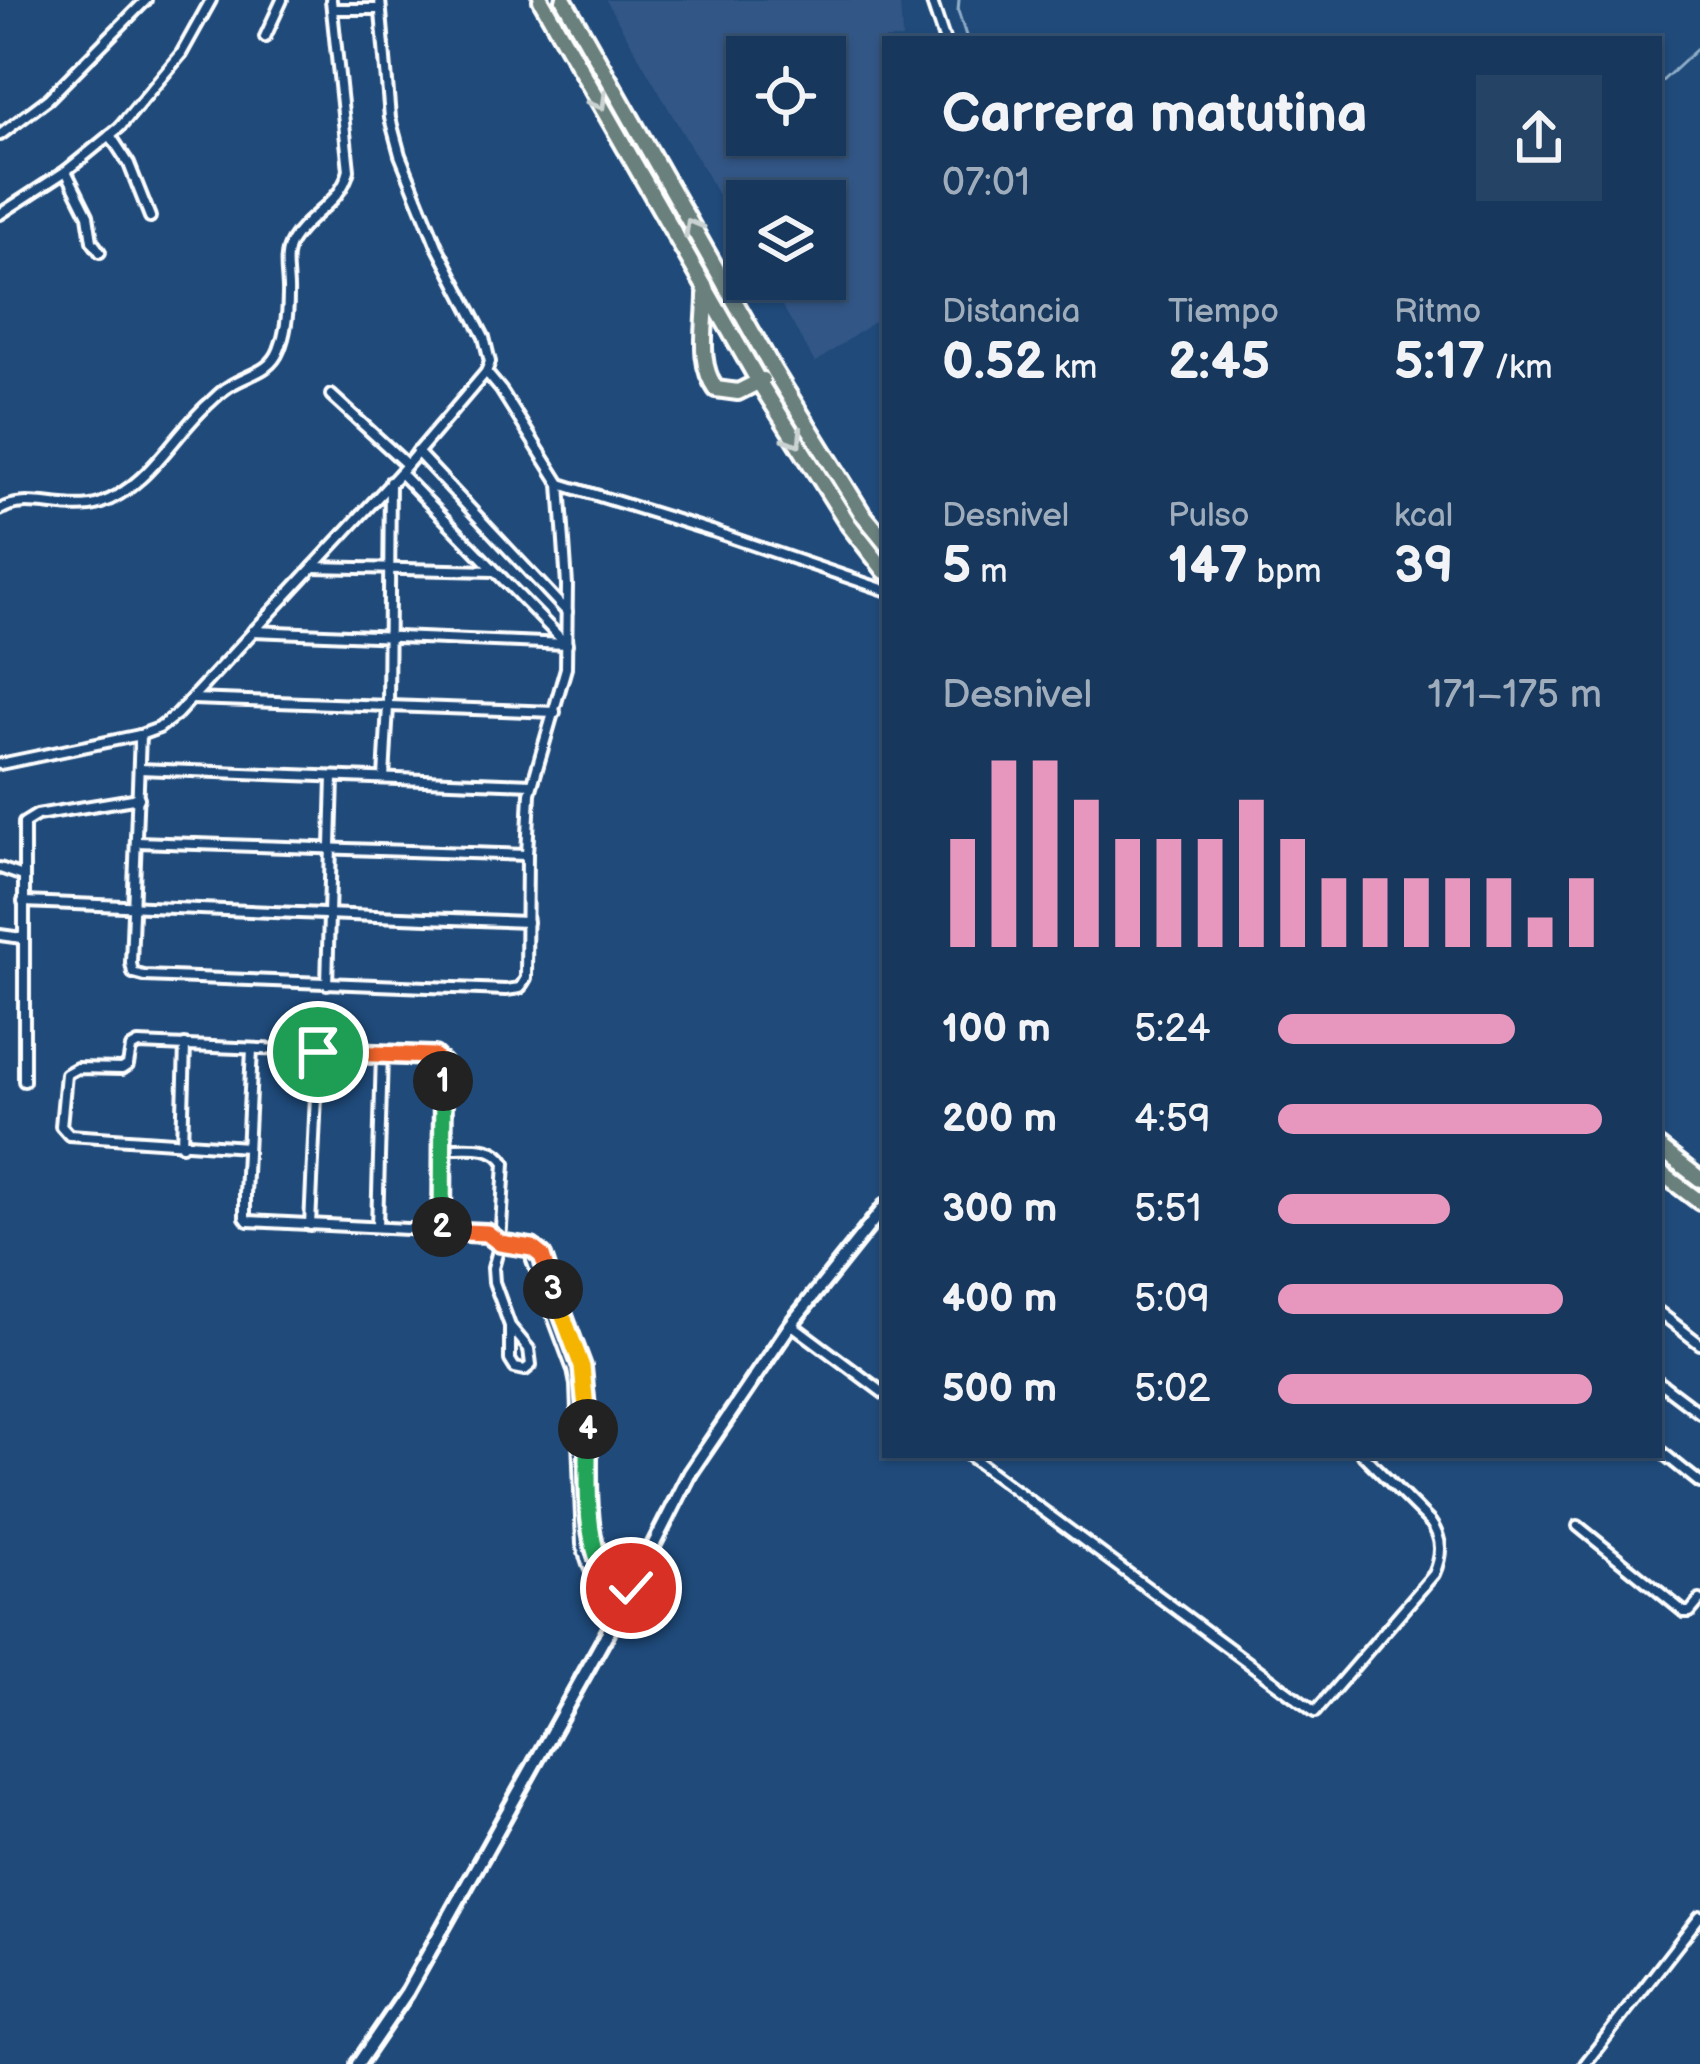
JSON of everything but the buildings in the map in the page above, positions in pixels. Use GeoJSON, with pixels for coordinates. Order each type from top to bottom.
{"type":"FeatureCollection","features":[{"type":"Feature","properties":{"kind":"highway"},"geometry":{"type":"LineString","coordinates":[[541,0],[759,382],[849,525],[882,567]]}},
{"type":"Feature","properties":{"kind":"highway"},"geometry":{"type":"LineString","coordinates":[[564,0],[774,370],[862,513],[882,537]]}},
{"type":"Feature","properties":{"kind":"highway"},"geometry":{"type":"LineString","coordinates":[[706,290],[705,368],[716,388],[738,392],[774,370]]}},
{"type":"Feature","properties":{"kind":"highway"},"geometry":{"type":"LineString","coordinates":[[1662,1149],[1700,1179]]}},
{"type":"Feature","properties":{"kind":"highway"},"geometry":{"type":"LineString","coordinates":[[1662,1173],[1700,1202]]}},
{"type":"Feature","properties":{"kind":"main road"},"geometry":{"type":"LineString","coordinates":[[358,2064],[407,1993],[623,1605],[690,1473],[791,1324],[882,1210]]}},
{"type":"Feature","properties":{"kind":"street"},"geometry":{"type":"LineString","coordinates":[[0,135],[48,99],[146,0]]}},
{"type":"Feature","properties":{"kind":"street"},"geometry":{"type":"LineString","coordinates":[[0,214],[66,171],[120,127],[182,54],[211,0]]}},
{"type":"Feature","properties":{"kind":"street"},"geometry":{"type":"LineString","coordinates":[[265,37],[282,0]]}},
{"type":"Feature","properties":{"kind":"street"},"geometry":{"type":"LineString","coordinates":[[931,0],[943,36]]}},
{"type":"Feature","properties":{"kind":"street"},"geometry":{"type":"LineString","coordinates":[[0,510],[16,503],[56,508],[98,505],[115,496],[142,478],[177,435],[228,387],[271,364],[285,331],[290,243],[339,195],[349,170],[331,5],[380,4],[390,118],[400,155],[437,246],[484,338],[490,362],[486,372],[253,632],[159,728],[0,764]]}},
{"type":"Feature","properties":{"kind":"street"},"geometry":{"type":"LineString","coordinates":[[110,135],[129,164],[150,217]]}},
{"type":"Feature","properties":{"kind":"street"},"geometry":{"type":"LineString","coordinates":[[66,171],[100,252]]}},
{"type":"Feature","properties":{"kind":"street"},"geometry":{"type":"LineString","coordinates":[[140,735],[134,973],[520,988],[526,978],[532,784],[566,668],[568,614],[560,484],[486,372]]}},
{"type":"Feature","properties":{"kind":"street"},"geometry":{"type":"LineString","coordinates":[[331,395],[567,644]]}},
{"type":"Feature","properties":{"kind":"street"},"geometry":{"type":"LineString","coordinates":[[417,452],[568,614]]}},
{"type":"Feature","properties":{"kind":"street"},"geometry":{"type":"LineString","coordinates":[[384,778],[390,481]]}},
{"type":"Feature","properties":{"kind":"street"},"geometry":{"type":"LineString","coordinates":[[560,484],[882,589]]}},
{"type":"Feature","properties":{"kind":"street"},"geometry":{"type":"LineString","coordinates":[[311,567],[494,571]]}},
{"type":"Feature","properties":{"kind":"street"},"geometry":{"type":"LineString","coordinates":[[253,632],[567,644]]}},
{"type":"Feature","properties":{"kind":"street"},"geometry":{"type":"LineString","coordinates":[[191,699],[555,712]]}},
{"type":"Feature","properties":{"kind":"street"},"geometry":{"type":"LineString","coordinates":[[140,769],[532,784]]}},
{"type":"Feature","properties":{"kind":"street"},"geometry":{"type":"LineString","coordinates":[[327,983],[333,777]]}},
{"type":"Feature","properties":{"kind":"street"},"geometry":{"type":"LineString","coordinates":[[24,1081],[23,829],[32,816],[139,798]]}},
{"type":"Feature","properties":{"kind":"street"},"geometry":{"type":"LineString","coordinates":[[137,842],[527,854]]}},
{"type":"Feature","properties":{"kind":"street"},"geometry":{"type":"LineString","coordinates":[[0,868],[23,876]]}},
{"type":"Feature","properties":{"kind":"street"},"geometry":{"type":"LineString","coordinates":[[23,902],[527,922]]}},
{"type":"Feature","properties":{"kind":"street"},"geometry":{"type":"LineString","coordinates":[[0,935],[22,938]]}},
{"type":"Feature","properties":{"kind":"street"},"geometry":{"type":"LineString","coordinates":[[247,1148],[69,1135],[61,1126],[64,1081],[70,1070],[84,1067],[122,1069],[128,1065],[131,1048],[138,1044],[434,1056],[442,1064],[442,1231]]}},
{"type":"Feature","properties":{"kind":"street"},"geometry":{"type":"LineString","coordinates":[[182,1145],[185,1046]]}},
{"type":"Feature","properties":{"kind":"street"},"geometry":{"type":"LineString","coordinates":[[252,1049],[248,1221],[487,1233],[500,1243],[532,1248],[542,1256],[586,1384],[592,1539],[597,1560],[604,1573],[631,1588]]}},
{"type":"Feature","properties":{"kind":"street"},"geometry":{"type":"LineString","coordinates":[[310,1225],[318,1052]]}},
{"type":"Feature","properties":{"kind":"street"},"geometry":{"type":"LineString","coordinates":[[377,1227],[382,1054]]}},
{"type":"Feature","properties":{"kind":"street"},"geometry":{"type":"LineString","coordinates":[[441,1148],[494,1150],[503,1157],[494,1282],[510,1326],[531,1355],[531,1365],[525,1370],[515,1368],[511,1360],[510,1326]]}},
{"type":"Feature","properties":{"kind":"street"},"geometry":{"type":"LineString","coordinates":[[532,1248],[532,1260],[576,1385],[587,1568],[623,1605]]}},
{"type":"Feature","properties":{"kind":"street"},"geometry":{"type":"LineString","coordinates":[[1662,1314],[1700,1344]]}},
{"type":"Feature","properties":{"kind":"street"},"geometry":{"type":"LineString","coordinates":[[791,1324],[882,1392]]}},
{"type":"Feature","properties":{"kind":"street"},"geometry":{"type":"LineString","coordinates":[[1662,1384],[1700,1413]]}},
{"type":"Feature","properties":{"kind":"street"},"geometry":{"type":"LineString","coordinates":[[1662,1452],[1700,1483]]}},
{"type":"Feature","properties":{"kind":"street"},"geometry":{"type":"LineString","coordinates":[[972,1458],[1315,1712],[1434,1574],[1439,1561],[1439,1534],[1366,1458]]}},
{"type":"Feature","properties":{"kind":"street"},"geometry":{"type":"LineString","coordinates":[[1578,1526],[1684,1612],[1700,1600]]}},
{"type":"Feature","properties":{"kind":"street"},"geometry":{"type":"LineString","coordinates":[[1585,2064],[1700,1916]]}},
{"type":"Feature","properties":{"kind":"shaded area"},"geometry":{"type":"Polygon","coordinates":[[[606,0],[900,0],[902,36],[882,36],[882,316],[815,363],[779,300],[846,300],[846,180],[726,180],[726,209],[606,0]]]}},
{"type":"Feature","properties":{"kind":"waterway"},"geometry":{"type":"LineString","coordinates":[[959,0],[966,36]]}},
{"type":"Feature","properties":{"kind":"waterway"},"geometry":{"type":"LineString","coordinates":[[1662,81],[1700,46]]}},
{"type":"Feature","properties":{"kind":"route"},"geometry":{"type":"LineString","coordinates":[[318,1052],[434,1056],[442,1064],[442,1231],[487,1233],[500,1243],[532,1248],[542,1256],[586,1384],[592,1539],[597,1560],[604,1573],[631,1588]]}}]}
